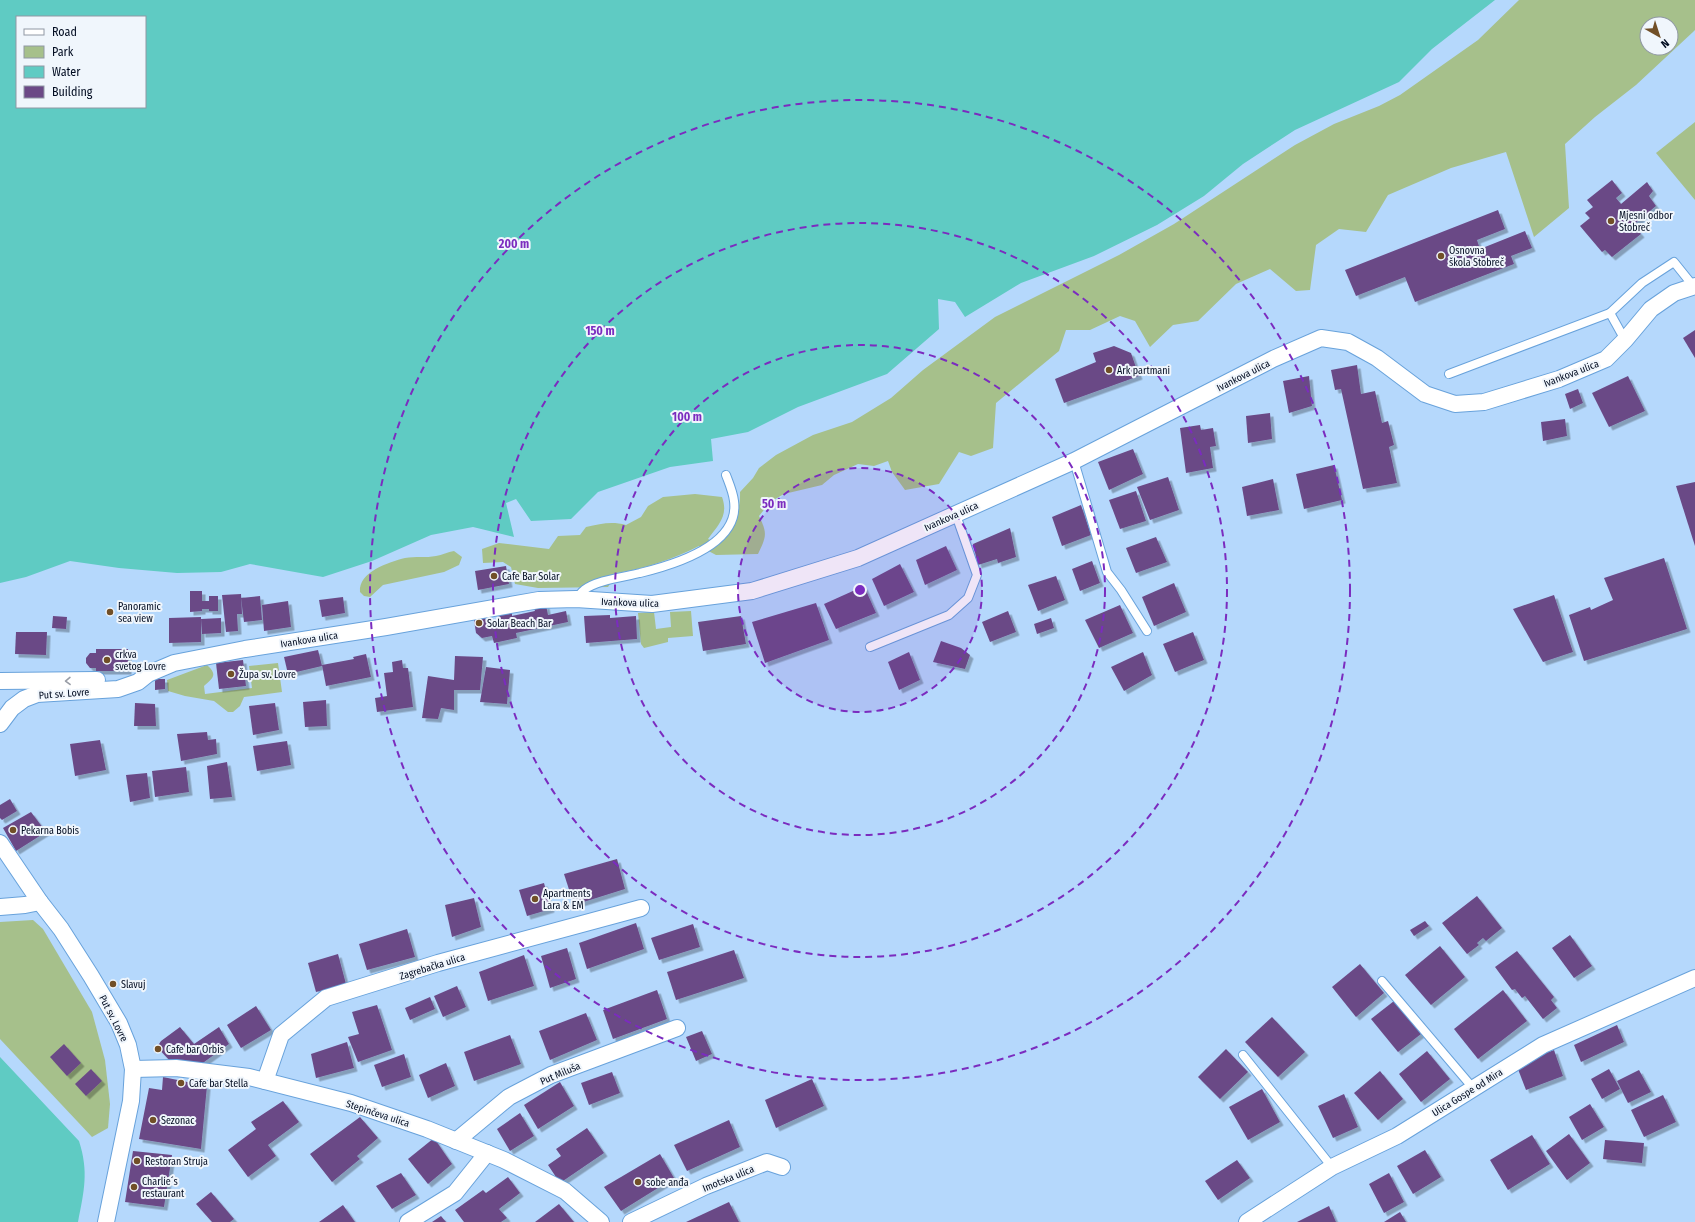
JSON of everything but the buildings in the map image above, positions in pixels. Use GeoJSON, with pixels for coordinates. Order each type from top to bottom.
{"type":"FeatureCollection","features":[{"type":"Feature","properties":{"kind":"street","name":"Ivankova ulica"},"geometry":{"type":"LineString","coordinates":[[138,682],[148,674],[174,663],[244,649],[386,627],[539,600],[576,599],[652,604],[752,591],[858,558],[1074,461],[1273,359],[1321,338],[1348,342],[1377,358],[1425,394],[1455,404],[1484,402],[1559,379],[1606,359],[1625,340],[1651,309],[1674,293],[1695,287]]}},
{"type":"Feature","properties":{"kind":"street"},"geometry":{"type":"LineString","coordinates":[[0,681],[97,680],[110,682],[118,689]]}},
{"type":"Feature","properties":{"kind":"street","name":"Put sv. Lovre"},"geometry":{"type":"LineString","coordinates":[[0,724],[12,708],[24,699],[37,694],[118,689],[138,682]]}},
{"type":"Feature","properties":{"kind":"street","name":"Put sv. Lovre"},"geometry":{"type":"LineString","coordinates":[[0,843],[40,902],[61,929],[119,1023],[128,1045],[133,1069],[131,1101],[106,1222]]}},
{"type":"Feature","properties":{"kind":"street"},"geometry":{"type":"LineString","coordinates":[[3,904],[25,905],[40,902]]}},
{"type":"Feature","properties":{"kind":"street","name":"Zagrebačka ulica"},"geometry":{"type":"LineString","coordinates":[[265,1081],[281,1035],[326,998],[438,963],[641,908]]}},
{"type":"Feature","properties":{"kind":"street","name":"Ulica Gospe od Mira"},"geometry":{"type":"LineString","coordinates":[[1248,1222],[1332,1167],[1397,1136],[1544,1044],[1695,978]]}},
{"type":"Feature","properties":{"kind":"street","name":"Put Miluša"},"geometry":{"type":"LineString","coordinates":[[456,1141],[508,1097],[551,1075],[677,1028]]}},
{"type":"Feature","properties":{"kind":"street","name":"Stepinčeva ulica"},"geometry":{"type":"LineString","coordinates":[[133,1069],[176,1068],[249,1077],[351,1103],[427,1129],[504,1160],[565,1191],[601,1222]]}},
{"type":"Feature","properties":{"kind":"street"},"geometry":{"type":"LineString","coordinates":[[408,1222],[455,1193],[487,1153]]}},
{"type":"Feature","properties":{"kind":"street","name":"Imotska ulica"},"geometry":{"type":"LineString","coordinates":[[631,1222],[706,1186],[767,1162],[782,1167]]}},
{"type":"Feature","properties":{"kind":"lane"},"geometry":{"type":"LineString","coordinates":[[1450,374],[1610,313],[1642,283],[1674,262],[1695,287]]}},
{"type":"Feature","properties":{"kind":"lane"},"geometry":{"type":"LineString","coordinates":[[1610,313],[1625,340]]}},
{"type":"Feature","properties":{"kind":"lane"},"geometry":{"type":"LineString","coordinates":[[1074,461],[1107,572],[1122,590],[1147,631]]}},
{"type":"Feature","properties":{"kind":"lane"},"geometry":{"type":"LineString","coordinates":[[576,599],[585,589],[605,581],[641,573],[677,562],[704,551],[715,542],[730,525],[734,513],[734,501],[726,475]]}},
{"type":"Feature","properties":{"kind":"lane"},"geometry":{"type":"LineString","coordinates":[[870,647],[949,615],[968,598],[977,575],[956,514]]}},
{"type":"Feature","properties":{"kind":"lane"},"geometry":{"type":"LineString","coordinates":[[1382,981],[1473,1088]]}},
{"type":"Feature","properties":{"kind":"lane"},"geometry":{"type":"LineString","coordinates":[[1243,1055],[1332,1167]]}},
{"type":"Feature","properties":{"kind":"green space"},"geometry":{"type":"Polygon","coordinates":[[[1519,0],[1695,0],[1695,30],[1679,45],[1679,16],[1639,16],[1639,56],[1667,56],[1636,85],[1595,117],[1565,144],[1569,208],[1534,237],[1506,152],[1451,168],[1388,195],[1366,232],[1339,229],[1316,245],[1310,290],[1296,291],[1270,269],[1236,284],[1198,321],[1173,325],[1150,347],[1135,321],[1120,316],[1090,330],[1066,330],[1059,351],[996,403],[993,448],[971,456],[959,452],[939,484],[905,490],[892,472],[888,461],[874,466],[858,464],[834,475],[822,485],[784,494],[770,502],[759,516],[764,527],[765,535],[758,554],[716,555],[699,546],[660,562],[617,573],[608,587],[538,588],[515,584],[511,567],[503,562],[483,563],[482,549],[499,543],[549,549],[558,536],[580,535],[586,527],[601,524],[616,523],[626,525],[641,517],[648,506],[663,497],[695,494],[722,497],[724,504],[723,515],[719,525],[708,539],[717,543],[737,514],[740,492],[753,478],[759,468],[776,455],[813,435],[852,422],[891,398],[923,370],[995,317],[1119,255],[1174,224],[1295,145],[1334,124],[1379,106],[1400,95],[1478,40],[1519,0]]]}},
{"type":"Feature","properties":{"kind":"green space"},"geometry":{"type":"Polygon","coordinates":[[[1695,122],[1695,200],[1656,153],[1695,122]]]}},
{"type":"Feature","properties":{"kind":"green space"},"geometry":{"type":"Polygon","coordinates":[[[454,551],[462,557],[459,565],[444,572],[383,585],[370,597],[364,596],[360,592],[364,579],[383,565],[405,558],[432,557],[454,551]]]}},
{"type":"Feature","properties":{"kind":"green space"},"geometry":{"type":"Polygon","coordinates":[[[691,611],[693,636],[668,638],[668,642],[644,648],[641,644],[638,613],[654,612],[656,629],[671,627],[670,612],[691,611]]]}},
{"type":"Feature","properties":{"kind":"green space"},"geometry":{"type":"Polygon","coordinates":[[[278,663],[282,692],[244,697],[240,706],[233,712],[228,712],[214,701],[185,696],[168,691],[167,680],[207,665],[212,671],[213,676],[204,686],[205,694],[252,688],[249,666],[278,663]]]}},
{"type":"Feature","properties":{"kind":"green space"},"geometry":{"type":"Polygon","coordinates":[[[33,920],[43,929],[92,1012],[105,1060],[110,1104],[108,1128],[92,1137],[0,1039],[0,922],[33,920]]]}},
{"type":"Feature","properties":{"kind":"water"},"geometry":{"type":"Polygon","coordinates":[[[0,0],[1495,0],[1432,49],[1399,82],[1295,130],[1243,164],[1204,196],[1157,225],[1094,256],[1021,283],[965,317],[955,302],[938,299],[939,329],[887,374],[798,407],[748,432],[711,439],[713,461],[670,467],[598,492],[571,519],[531,521],[516,499],[506,503],[514,537],[473,527],[431,535],[372,561],[323,577],[250,564],[221,572],[177,573],[119,568],[70,561],[26,577],[0,583],[0,0]]]}},
{"type":"Feature","properties":{"kind":"water"},"geometry":{"type":"Polygon","coordinates":[[[0,1057],[79,1141],[85,1172],[84,1191],[78,1222],[0,1222],[0,1057]]]}},
{"type":"Feature","properties":{"kind":"place","name":"Mjesni odbor Stobreč"},"geometry":{"type":"Point","coordinates":[1611,221]}},
{"type":"Feature","properties":{"kind":"place","name":"Osnovna škola Stobreč"},"geometry":{"type":"Point","coordinates":[1441,256]}},
{"type":"Feature","properties":{"kind":"place","name":"Ark partmani"},"geometry":{"type":"Point","coordinates":[1109,370]}},
{"type":"Feature","properties":{"kind":"place","name":"Cafe Bar Solar"},"geometry":{"type":"Point","coordinates":[494,576]}},
{"type":"Feature","properties":{"kind":"place","name":"Panoramic sea view"},"geometry":{"type":"Point","coordinates":[110,612]}},
{"type":"Feature","properties":{"kind":"place","name":"Solar Beach Bar"},"geometry":{"type":"Point","coordinates":[479,623]}},
{"type":"Feature","properties":{"kind":"place","name":"crkva svetog Lovre"},"geometry":{"type":"Point","coordinates":[107,660]}},
{"type":"Feature","properties":{"kind":"place","name":"Župa sv. Lovre"},"geometry":{"type":"Point","coordinates":[231,674]}},
{"type":"Feature","properties":{"kind":"place","name":"Pekarna Bobis"},"geometry":{"type":"Point","coordinates":[13,830]}},
{"type":"Feature","properties":{"kind":"place","name":"Apartments Lara & EM"},"geometry":{"type":"Point","coordinates":[535,899]}},
{"type":"Feature","properties":{"kind":"place","name":"Slavuj"},"geometry":{"type":"Point","coordinates":[113,984]}},
{"type":"Feature","properties":{"kind":"place","name":"Cafe bar Orbis"},"geometry":{"type":"Point","coordinates":[158,1049]}},
{"type":"Feature","properties":{"kind":"place","name":"Cafe bar Stella"},"geometry":{"type":"Point","coordinates":[181,1083]}},
{"type":"Feature","properties":{"kind":"place","name":"Sezonac"},"geometry":{"type":"Point","coordinates":[153,1120]}},
{"type":"Feature","properties":{"kind":"place","name":"Restoran Struja"},"geometry":{"type":"Point","coordinates":[137,1161]}},
{"type":"Feature","properties":{"kind":"place","name":"sobe anđa"},"geometry":{"type":"Point","coordinates":[638,1182]}},
{"type":"Feature","properties":{"kind":"place","name":"Charlie´s restaurant"},"geometry":{"type":"Point","coordinates":[134,1187]}}]}
